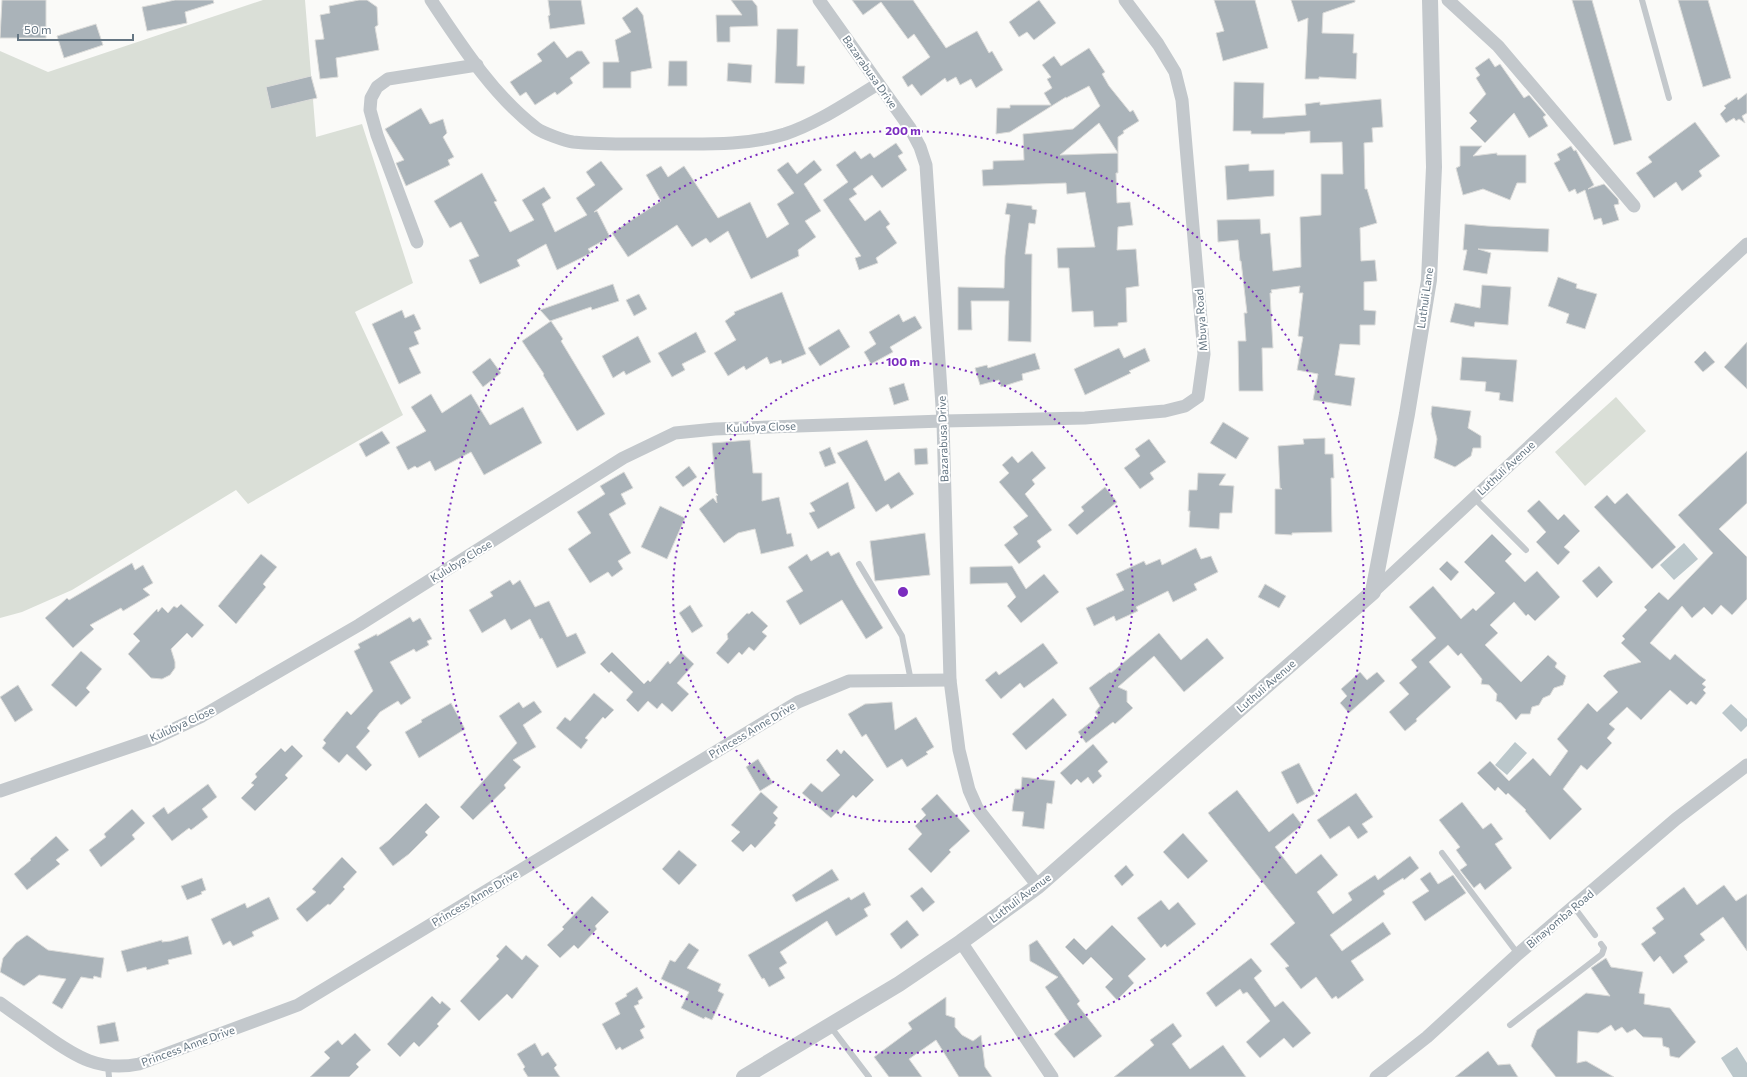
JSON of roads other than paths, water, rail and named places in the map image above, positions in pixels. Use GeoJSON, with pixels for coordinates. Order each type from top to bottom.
{"type":"FeatureCollection","features":[{"type":"Feature","properties":{"kind":"street"},"geometry":{"type":"LineString","coordinates":[[431,0],[477,65],[506,100],[538,130],[571,142],[613,144],[716,144],[748,141],[785,134],[825,116],[878,84]]}},
{"type":"Feature","properties":{"kind":"street","name":"Bazarabusa Drive"},"geometry":{"type":"LineString","coordinates":[[819,0],[910,128],[920,148],[926,165],[943,421],[950,680],[959,750],[969,790],[977,808],[1038,886]]}},
{"type":"Feature","properties":{"kind":"street","name":"Mbuya Road"},"geometry":{"type":"LineString","coordinates":[[943,421],[1085,418],[1165,411],[1185,406],[1198,397],[1204,354],[1182,100],[1175,72],[1158,44],[1125,0]]}},
{"type":"Feature","properties":{"kind":"street","name":"Luthuli Lane"},"geometry":{"type":"LineString","coordinates":[[1373,592],[1407,414],[1429,280],[1434,167],[1433,66],[1430,0]]}},
{"type":"Feature","properties":{"kind":"street"},"geometry":{"type":"LineString","coordinates":[[1448,0],[1498,46],[1634,206]]}},
{"type":"Feature","properties":{"kind":"street"},"geometry":{"type":"LineString","coordinates":[[417,242],[377,134],[370,110],[371,98],[377,87],[388,79],[477,65]]}},
{"type":"Feature","properties":{"kind":"street","name":"Luthuli Avenue"},"geometry":{"type":"LineString","coordinates":[[744,1077],[899,984],[961,942],[1038,886],[1373,592],[1747,244]]}},
{"type":"Feature","properties":{"kind":"street","name":"Kulubya Close"},"geometry":{"type":"LineString","coordinates":[[0,791],[153,739],[202,716],[360,625],[623,458],[675,433],[708,429],[943,421]]}},
{"type":"Feature","properties":{"kind":"street","name":"Princess Anne Drive"},"geometry":{"type":"LineString","coordinates":[[0,1003],[68,1052],[108,1072],[139,1064],[298,1005],[798,702],[849,681],[950,680]]}},
{"type":"Feature","properties":{"kind":"street","name":"Binayomba Road"},"geometry":{"type":"LineString","coordinates":[[1376,1077],[1427,1037],[1518,954],[1676,819],[1747,765]]}},
{"type":"Feature","properties":{"kind":"street"},"geometry":{"type":"LineString","coordinates":[[961,942],[995,990],[1052,1077]]}},
{"type":"Feature","properties":{"kind":"lane"},"geometry":{"type":"LineString","coordinates":[[1642,0],[1669,98]]}},
{"type":"Feature","properties":{"kind":"lane"},"geometry":{"type":"LineString","coordinates":[[1474,498],[1526,550]]}},
{"type":"Feature","properties":{"kind":"lane"},"geometry":{"type":"LineString","coordinates":[[859,564],[902,636],[911,681]]}},
{"type":"Feature","properties":{"kind":"lane"},"geometry":{"type":"LineString","coordinates":[[1442,854],[1518,954]]}},
{"type":"Feature","properties":{"kind":"lane"},"geometry":{"type":"LineString","coordinates":[[1574,907],[1595,936]]}},
{"type":"Feature","properties":{"kind":"lane"},"geometry":{"type":"LineString","coordinates":[[1510,1025],[1602,954],[1604,948],[1601,944]]}},
{"type":"Feature","properties":{"kind":"lane"},"geometry":{"type":"LineString","coordinates":[[830,1026],[869,1077]]}}]}
